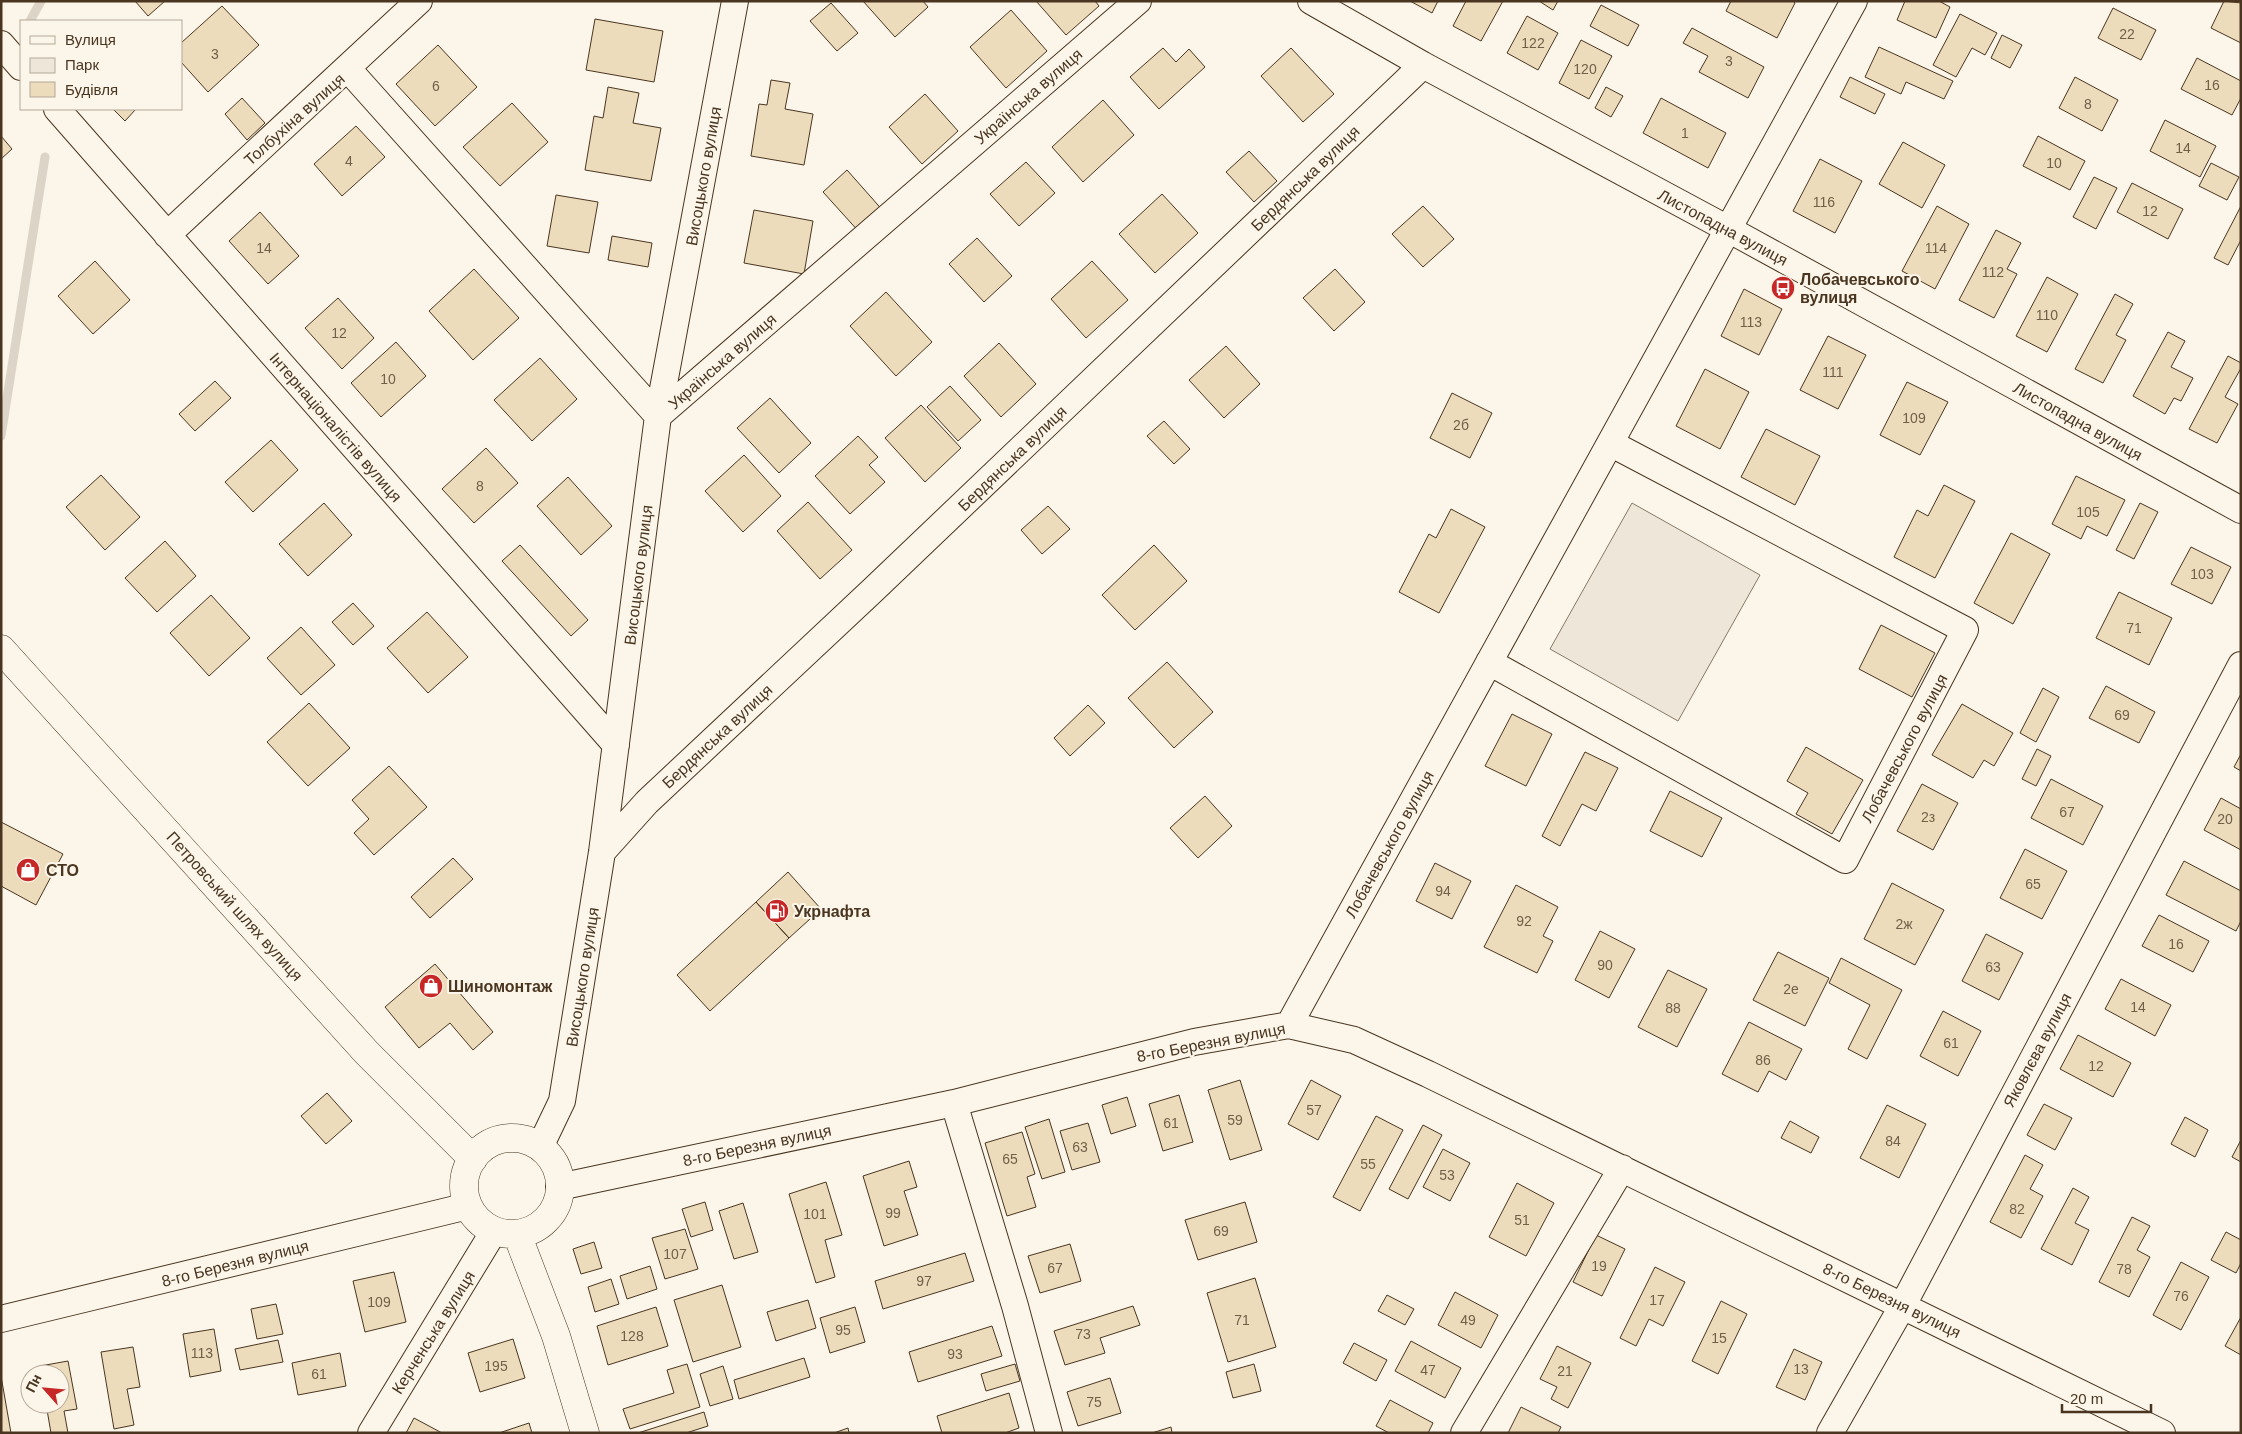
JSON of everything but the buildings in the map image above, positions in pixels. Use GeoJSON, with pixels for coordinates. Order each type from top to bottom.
{"type":"FeatureCollection","features":[{"type":"Feature","properties":{"kind":"street","name":"Толбухіна вулиця"},"geometry":{"type":"LineString","coordinates":[[167,235],[420,1]]}},
{"type":"Feature","properties":{"kind":"street","name":"Висоцького вулиця"},"geometry":{"type":"LineString","coordinates":[[540,1148],[562,1101],[602,852],[658,416],[735,1]]}},
{"type":"Feature","properties":{"kind":"street","name":"Українська вулиця"},"geometry":{"type":"LineString","coordinates":[[348,69],[658,416],[1138,1]]}},
{"type":"Feature","properties":{"kind":"street","name":"Листопадна вулиця"},"geometry":{"type":"LineString","coordinates":[[1311,1],[1423,66],[1728,229],[2241,510]]}},
{"type":"Feature","properties":{"kind":"street","name":"Лобачевського вулиця"},"geometry":{"type":"LineString","coordinates":[[1289,1025],[1854,1]]}},
{"type":"Feature","properties":{"kind":"street"},"geometry":{"type":"LineString","coordinates":[[1,44],[20,66]]}},
{"type":"Feature","properties":{"kind":"street","name":"Бердянська вулиця"},"geometry":{"type":"LineString","coordinates":[[602,852],[647,802],[873,590],[1423,66]]}},
{"type":"Feature","properties":{"kind":"street","name":"Інтернаціоналістів вулиця"},"geometry":{"type":"LineString","coordinates":[[59,110],[616,745]]}},
{"type":"Feature","properties":{"kind":"street","name":"Лобачевського вулиця"},"geometry":{"type":"LineString","coordinates":[[1489,662],[1845,860],[1965,630],[1610,443]]}},
{"type":"Feature","properties":{"kind":"street","name":"Петровський шлях вулиця"},"geometry":{"type":"LineString","coordinates":[[1,648],[361,1046],[473,1159]]}},
{"type":"Feature","properties":{"kind":"street","name":"Яковлєва вулиця"},"geometry":{"type":"LineString","coordinates":[[1830,1433],[1903,1305],[2241,665]]}},
{"type":"Feature","properties":{"kind":"street","name":"8-го Березня вулиця"},"geometry":{"type":"LineString","coordinates":[[559,1187],[954,1103],[1194,1042],[1289,1025],[1354,1040],[1428,1074],[2162,1433]]}},
{"type":"Feature","properties":{"kind":"street"},"geometry":{"type":"LineString","coordinates":[[954,1103],[1015,1306],[1049,1433]]}},
{"type":"Feature","properties":{"kind":"street"},"geometry":{"type":"LineString","coordinates":[[504,1139],[523,1140],[540,1148],[549,1156],[555,1167],[559,1187],[556,1204],[542,1224],[531,1230],[506,1233],[484,1225],[468,1206],[464,1182],[467,1169],[473,1159],[492,1142],[504,1139]]}},
{"type":"Feature","properties":{"kind":"street"},"geometry":{"type":"LineString","coordinates":[[1464,1433],[1622,1168]]}},
{"type":"Feature","properties":{"kind":"street","name":"8-го Березня вулиця"},"geometry":{"type":"LineString","coordinates":[[1,1319],[468,1206]]}},
{"type":"Feature","properties":{"kind":"street"},"geometry":{"type":"LineString","coordinates":[[506,1233],[556,1336],[585,1433]]}},
{"type":"Feature","properties":{"kind":"street","name":"Керченська вулиця"},"geometry":{"type":"LineString","coordinates":[[371,1433],[506,1233]]}},
{"type":"Feature","properties":{"kind":"green space"},"geometry":{"type":"Polygon","coordinates":[[[1632,503],[1760,575],[1678,721],[1550,649],[1632,503]]]}},
{"type":"Feature","properties":{"kind":"waterway"},"geometry":{"type":"LineString","coordinates":[[31,20],[41,1]]}},
{"type":"Feature","properties":{"kind":"waterway"},"geometry":{"type":"LineString","coordinates":[[1,436],[45,157]]}},
{"type":"Feature","properties":{"kind":"place","name":"Лобачевського вулиця"},"geometry":{"type":"Point","coordinates":[1783,288]}},
{"type":"Feature","properties":{"kind":"place","name":"СТО"},"geometry":{"type":"Point","coordinates":[28,870]}},
{"type":"Feature","properties":{"kind":"place","name":"Укрнафта"},"geometry":{"type":"Point","coordinates":[777,911]}},
{"type":"Feature","properties":{"kind":"place","name":"Шиномонтаж"},"geometry":{"type":"Point","coordinates":[431,986]}}]}
